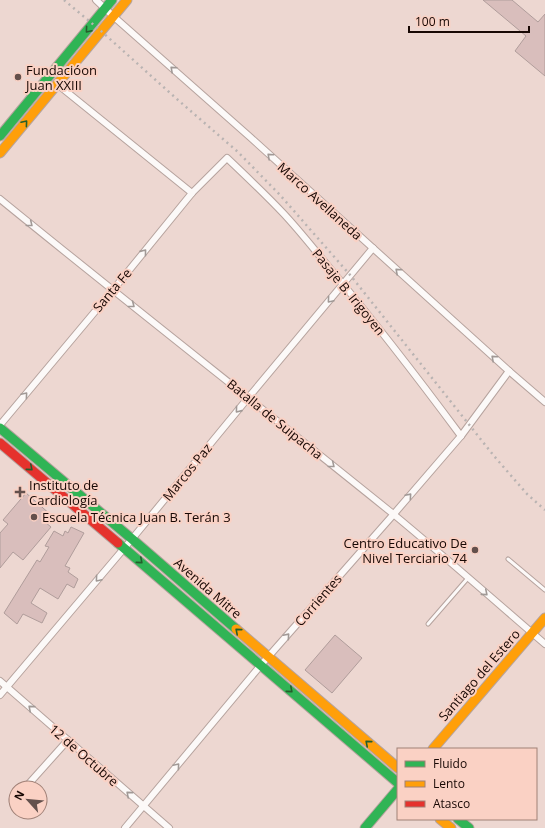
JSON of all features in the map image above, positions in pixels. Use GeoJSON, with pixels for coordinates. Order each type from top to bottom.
{"type":"FeatureCollection","features":[{"type":"Feature","properties":{"kind":"main road"},"geometry":{"type":"LineString","coordinates":[[0,136],[112,0]]}},
{"type":"Feature","properties":{"kind":"main road"},"geometry":{"type":"LineString","coordinates":[[0,153],[126,0]]}},
{"type":"Feature","properties":{"kind":"main road","name":"Avenida Mitre"},"geometry":{"type":"LineString","coordinates":[[0,428],[132,539],[397,767]]}},
{"type":"Feature","properties":{"kind":"main road","name":"Avenida Mitre"},"geometry":{"type":"LineString","coordinates":[[0,443],[397,782]]}},
{"type":"Feature","properties":{"kind":"main road","name":"Santiago del Estero"},"geometry":{"type":"LineString","coordinates":[[434,748],[545,618]]}},
{"type":"Feature","properties":{"kind":"main road"},"geometry":{"type":"LineString","coordinates":[[365,828],[397,790]]}},
{"type":"Feature","properties":{"kind":"main road"},"geometry":{"type":"LineString","coordinates":[[441,820],[451,828]]}},
{"type":"Feature","properties":{"kind":"main road"},"geometry":{"type":"LineString","coordinates":[[459,820],[469,828]]}},
{"type":"Feature","properties":{"kind":"street","name":"Marco Avellaneda"},"geometry":{"type":"LineString","coordinates":[[96,0],[545,402]]}},
{"type":"Feature","properties":{"kind":"street"},"geometry":{"type":"LineString","coordinates":[[57,84],[192,193]]}},
{"type":"Feature","properties":{"kind":"street","name":"Santa Fe"},"geometry":{"type":"LineString","coordinates":[[0,424],[113,290],[192,193],[227,158]]}},
{"type":"Feature","properties":{"kind":"street","name":"Pasaje B. Irigoyen"},"geometry":{"type":"LineString","coordinates":[[227,158],[256,185],[311,245],[413,372],[461,436]]}},
{"type":"Feature","properties":{"kind":"street","name":"Batalla de Suipacha"},"geometry":{"type":"LineString","coordinates":[[0,199],[393,515],[545,644]]}},
{"type":"Feature","properties":{"kind":"street","name":"Marcos Paz"},"geometry":{"type":"LineString","coordinates":[[0,695],[132,539],[373,248]]}},
{"type":"Feature","properties":{"kind":"street","name":"Corrientes"},"geometry":{"type":"LineString","coordinates":[[125,828],[261,665],[461,436],[509,371]]}},
{"type":"Feature","properties":{"kind":"street","name":"12 de Octubre"},"geometry":{"type":"LineString","coordinates":[[0,681],[169,828]]}},
{"type":"Feature","properties":{"kind":"street"},"geometry":{"type":"LineString","coordinates":[[32,780],[68,740]]}},
{"type":"Feature","properties":{"kind":"lane"},"geometry":{"type":"LineString","coordinates":[[508,559],[545,590]]}},
{"type":"Feature","properties":{"kind":"lane"},"geometry":{"type":"LineString","coordinates":[[428,624],[468,578]]}},
{"type":"Feature","properties":{"kind":"building"},"geometry":{"type":"Polygon","coordinates":[[[483,0],[512,0],[538,22],[545,14],[545,76],[515,51],[526,36],[483,0]]]}},
{"type":"Feature","properties":{"kind":"building"},"geometry":{"type":"Polygon","coordinates":[[[26,493],[51,515],[45,522],[51,527],[23,560],[13,552],[0,568],[0,533],[8,524],[3,520],[26,493]]]}},
{"type":"Feature","properties":{"kind":"building"},"geometry":{"type":"Polygon","coordinates":[[[71,527],[84,533],[65,566],[70,568],[68,572],[78,579],[74,588],[67,584],[58,599],[40,588],[31,603],[47,613],[42,623],[23,614],[17,624],[4,613],[37,560],[40,562],[49,547],[45,546],[54,531],[63,536],[65,531],[68,533],[71,527]]]}},
{"type":"Feature","properties":{"kind":"building"},"geometry":{"type":"Polygon","coordinates":[[[335,635],[362,658],[332,693],[305,670],[335,635]]]}},
{"type":"Feature","properties":{"kind":"railway"},"geometry":{"type":"LineString","coordinates":[[64,0],[238,152],[280,195],[351,276],[494,456],[527,494],[545,510]]}},
{"type":"Feature","properties":{"kind":"traffic: fast"},"geometry":{"type":"LineString","coordinates":[[0,136],[112,0]]}},
{"type":"Feature","properties":{"kind":"traffic: fast"},"geometry":{"type":"LineString","coordinates":[[0,428],[236,629]]}},
{"type":"Feature","properties":{"kind":"traffic: fast"},"geometry":{"type":"LineString","coordinates":[[118,543],[397,782]]}},
{"type":"Feature","properties":{"kind":"traffic: fast"},"geometry":{"type":"LineString","coordinates":[[365,828],[397,790]]}},
{"type":"Feature","properties":{"kind":"traffic: fast"},"geometry":{"type":"LineString","coordinates":[[459,820],[469,828]]}},
{"type":"Feature","properties":{"kind":"traffic: slow"},"geometry":{"type":"LineString","coordinates":[[0,153],[127,0]]}},
{"type":"Feature","properties":{"kind":"traffic: slow"},"geometry":{"type":"LineString","coordinates":[[434,748],[545,618]]}},
{"type":"Feature","properties":{"kind":"traffic: slow"},"geometry":{"type":"LineString","coordinates":[[236,629],[397,767]]}},
{"type":"Feature","properties":{"kind":"traffic: slow"},"geometry":{"type":"LineString","coordinates":[[441,820],[451,828]]}},
{"type":"Feature","properties":{"kind":"traffic: jam"},"geometry":{"type":"LineString","coordinates":[[0,443],[118,543]]}},
{"type":"Feature","properties":{"kind":"place","name":"Fundacióon Juan XXIII"},"geometry":{"type":"Point","coordinates":[18,77]}},
{"type":"Feature","properties":{"kind":"place","name":"Instituto de Cardiología"},"geometry":{"type":"Point","coordinates":[20,492]}},
{"type":"Feature","properties":{"kind":"place","name":"Escuela Técnica Juan B. Terán 3"},"geometry":{"type":"Point","coordinates":[34,517]}},
{"type":"Feature","properties":{"kind":"place","name":"Centro Educativo De Nivel Terciario 74"},"geometry":{"type":"Point","coordinates":[475,550]}}]}
